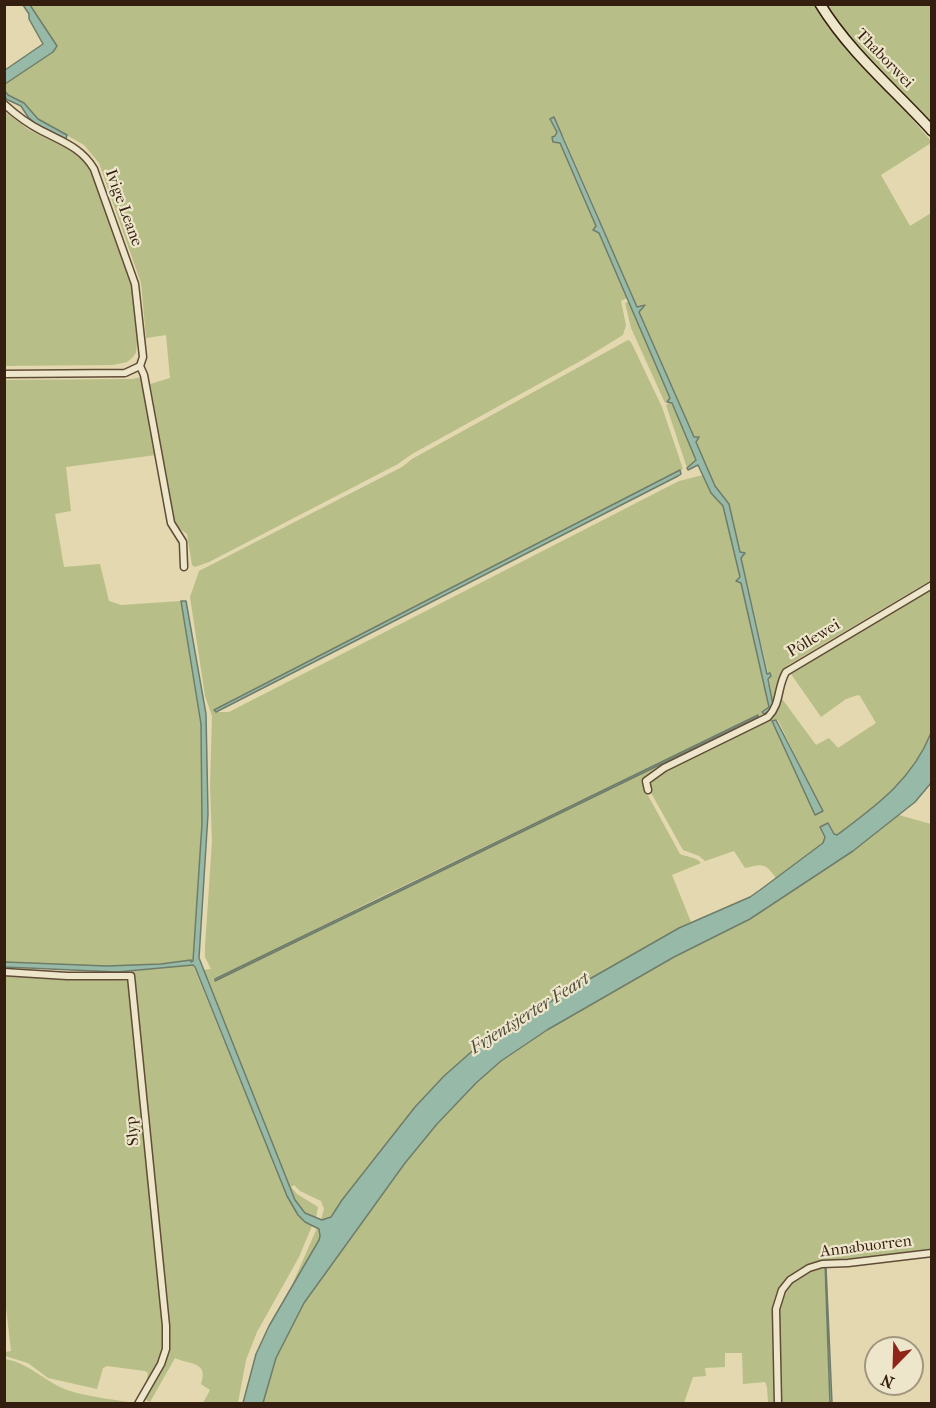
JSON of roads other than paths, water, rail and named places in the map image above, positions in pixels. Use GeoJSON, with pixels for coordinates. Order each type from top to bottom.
{"type":"FeatureCollection","features":[{"type":"Feature","properties":{"kind":"street","name":"Thaborwei"},"geometry":{"type":"LineString","coordinates":[[820,4],[852,48],[895,90],[932,131]]}},
{"type":"Feature","properties":{"kind":"street","name":"Ivige Leane"},"geometry":{"type":"LineString","coordinates":[[4,104],[32,125],[77,149],[85,155],[94,169],[137,291],[143,357],[140,366],[144,375],[171,523],[183,542],[184,567]]}},
{"type":"Feature","properties":{"kind":"street"},"geometry":{"type":"LineString","coordinates":[[4,374],[114,374],[133,371],[140,366]]}},
{"type":"Feature","properties":{"kind":"street","name":"Pôllewei"},"geometry":{"type":"LineString","coordinates":[[648,790],[646,781],[664,768],[768,717],[777,704],[786,672],[932,585]]}},
{"type":"Feature","properties":{"kind":"street","name":"Slyp"},"geometry":{"type":"LineString","coordinates":[[4,972],[67,976],[131,976],[166,1326],[166,1348],[161,1364],[138,1404]]}},
{"type":"Feature","properties":{"kind":"street","name":"Annabuorren"},"geometry":{"type":"LineString","coordinates":[[778,1404],[776,1309],[779,1295],[786,1285],[804,1271],[822,1264],[932,1253]]}},
{"type":"Feature","properties":{"kind":"water"},"geometry":{"type":"Polygon","coordinates":[[[23,5],[30,5],[57,46],[53,52],[5,84],[5,70],[43,44],[23,5]]]}},
{"type":"Feature","properties":{"kind":"water"},"geometry":{"type":"Polygon","coordinates":[[[4,90],[8,95],[24,103],[38,119],[67,135],[66,139],[36,124],[21,106],[6,99],[4,90]]]}},
{"type":"Feature","properties":{"kind":"water"},"geometry":{"type":"Polygon","coordinates":[[[554,117],[637,307],[645,305],[639,312],[694,437],[699,437],[696,442],[715,486],[729,504],[740,552],[745,553],[741,558],[767,674],[770,673],[771,676],[768,679],[773,705],[764,714],[762,712],[769,707],[741,583],[736,581],[740,577],[723,506],[711,493],[698,465],[688,470],[687,468],[696,460],[672,403],[667,402],[670,398],[599,233],[593,230],[596,226],[560,143],[553,142],[552,137],[557,132],[550,119],[554,117]]]}},
{"type":"Feature","properties":{"kind":"water"},"geometry":{"type":"Polygon","coordinates":[[[680,470],[681,474],[678,476],[216,712],[214,710],[680,470]]]}},
{"type":"Feature","properties":{"kind":"water","name":"Frjentsjerter Feart"},"geometry":{"type":"Polygon","coordinates":[[[181,601],[186,601],[206,714],[208,814],[199,958],[295,1200],[305,1213],[322,1220],[331,1217],[415,1107],[444,1076],[478,1046],[530,1013],[679,928],[750,897],[823,843],[825,837],[820,827],[828,823],[837,835],[879,802],[914,765],[931,733],[931,783],[915,802],[853,851],[750,919],[674,957],[547,1030],[501,1061],[476,1083],[437,1124],[405,1163],[304,1303],[276,1358],[263,1403],[243,1403],[256,1354],[269,1326],[319,1240],[319,1229],[305,1222],[298,1215],[287,1196],[195,967],[193,965],[117,972],[5,967],[5,962],[107,966],[193,961],[202,824],[201,724],[181,601]]]}},
{"type":"Feature","properties":{"kind":"water"},"geometry":{"type":"Polygon","coordinates":[[[758,715],[758,717],[215,981],[215,979],[758,715]]]}},
{"type":"Feature","properties":{"kind":"water"},"geometry":{"type":"Polygon","coordinates":[[[776,720],[823,811],[815,815],[772,721],[776,720]]]}},
{"type":"Feature","properties":{"kind":"water"},"geometry":{"type":"Polygon","coordinates":[[[826,1267],[832,1403],[830,1403],[826,1267]]]}}]}
